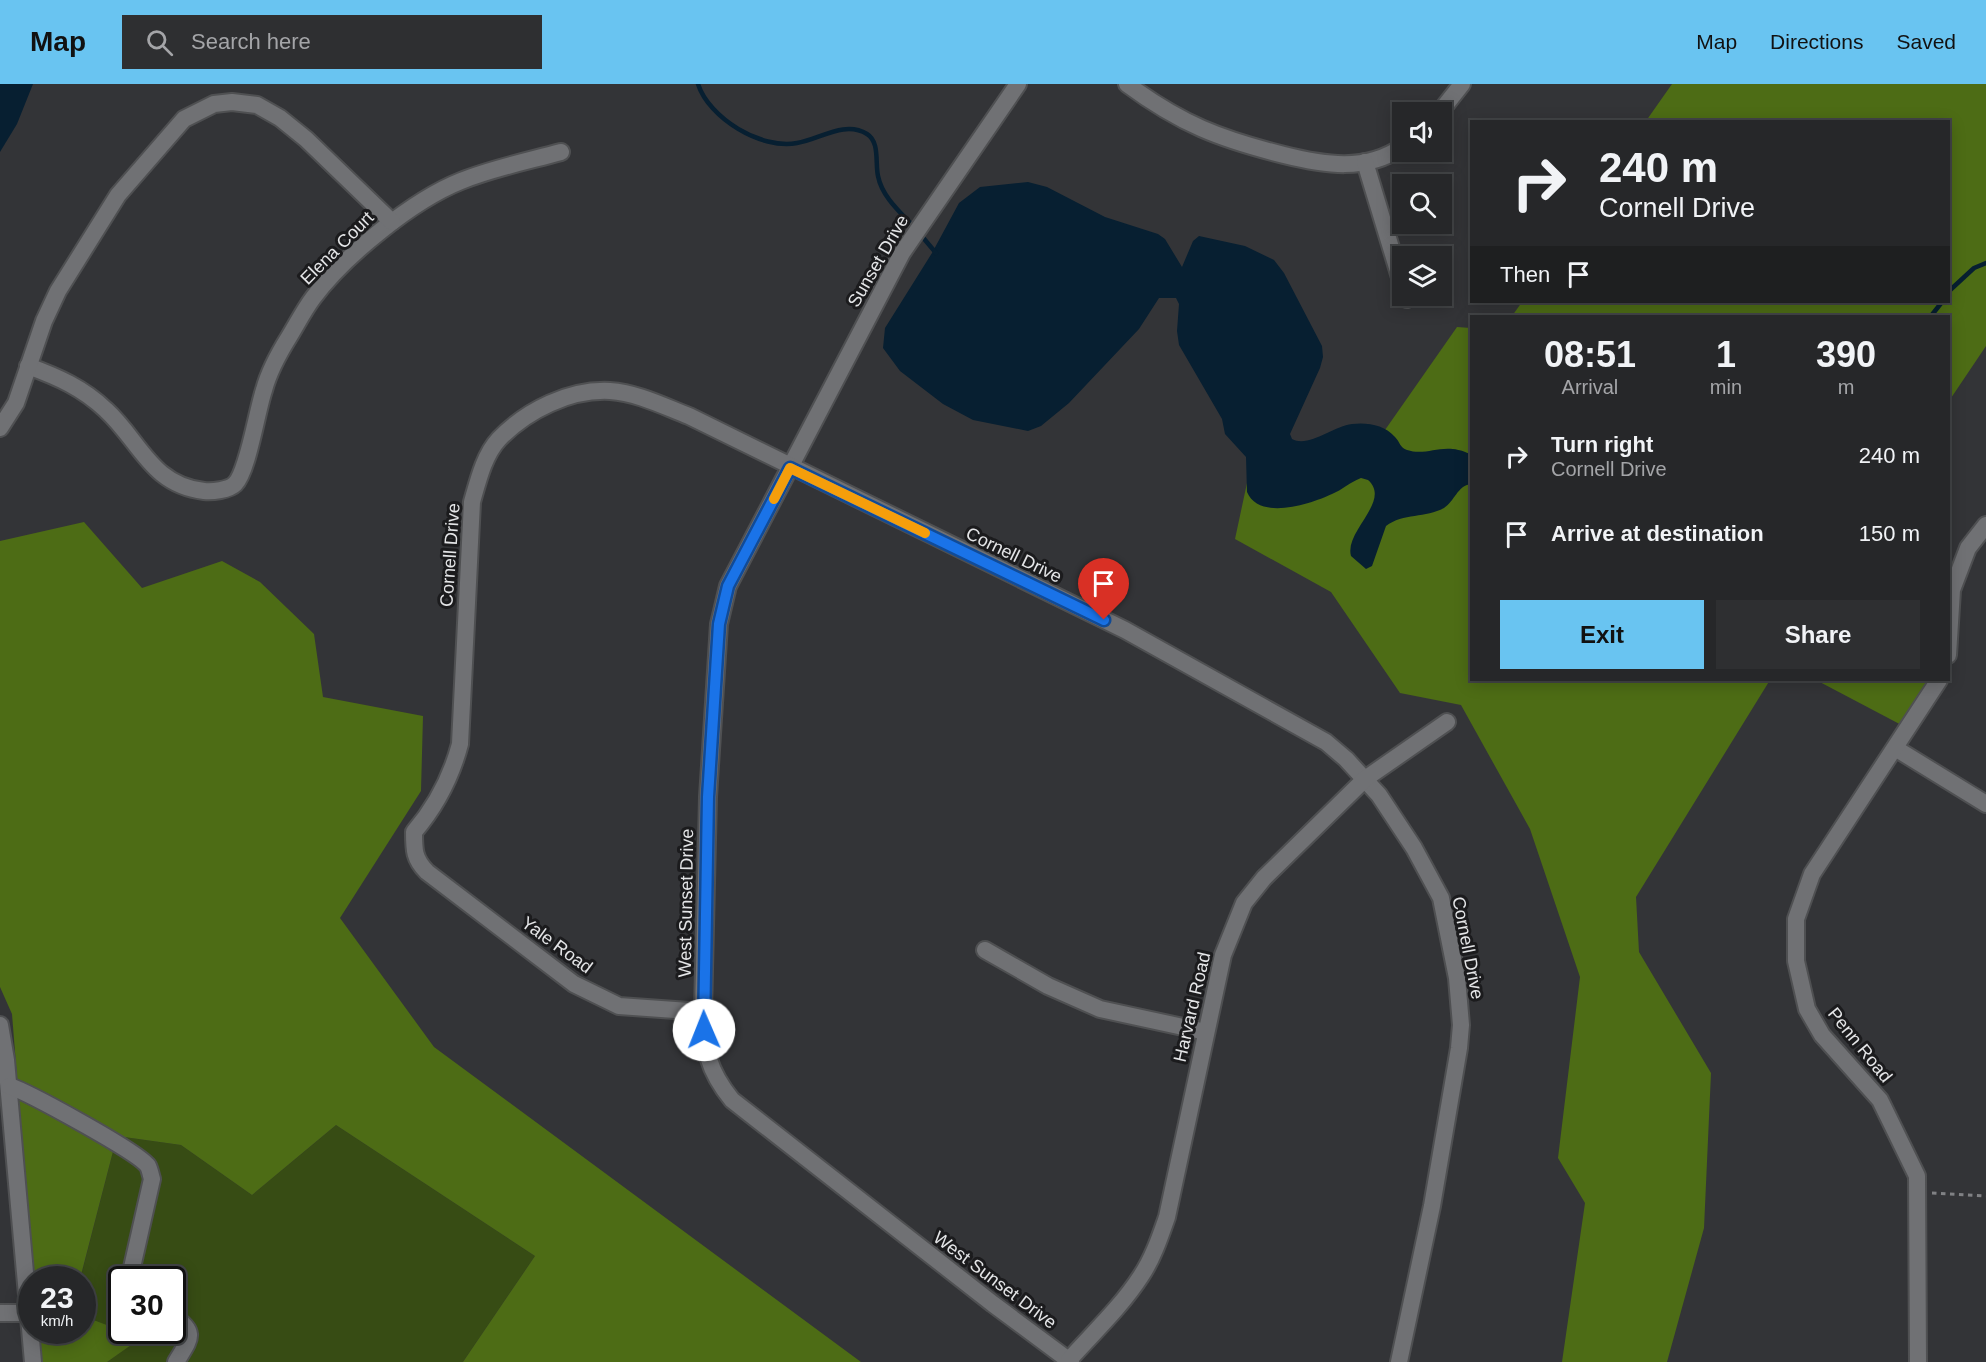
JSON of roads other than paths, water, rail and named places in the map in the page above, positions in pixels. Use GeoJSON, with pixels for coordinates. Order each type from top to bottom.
{"type":"FeatureCollection","features":[{"type":"Feature","properties":{"kind":"street","name":"Sunset Drive"},"geometry":{"type":"LineString","coordinates":[[790,468],[902,253],[1018,84]]}},
{"type":"Feature","properties":{"kind":"street"},"geometry":{"type":"LineString","coordinates":[[1127,84],[1158,107],[1230,142],[1315,162],[1356,165],[1392,154]]}},
{"type":"Feature","properties":{"kind":"street"},"geometry":{"type":"LineString","coordinates":[[1448,102],[1462,84]]}},
{"type":"Feature","properties":{"kind":"street"},"geometry":{"type":"LineString","coordinates":[[0,428],[16,403],[58,291],[118,195],[184,119],[214,104],[232,102],[257,105],[280,118],[306,139],[392,222]]}},
{"type":"Feature","properties":{"kind":"street","name":"Elena Court"},"geometry":{"type":"LineString","coordinates":[[28,366],[67,380],[108,411],[149,464],[165,476],[185,486],[206,492],[234,485],[244,466],[264,387],[278,355],[313,298],[333,276],[392,222],[428,196],[462,180],[561,152]]}},
{"type":"Feature","properties":{"kind":"street"},"geometry":{"type":"LineString","coordinates":[[1365,162],[1392,250]]}},
{"type":"Feature","properties":{"kind":"street","name":"Cornell Drive"},"geometry":{"type":"LineString","coordinates":[[414,853],[414,832],[430,814],[452,775],[460,744],[472,502],[487,458],[498,440],[530,414],[575,393],[610,391],[643,397],[689,416],[790,468],[1125,630],[1326,742],[1365,779],[1414,848],[1441,898],[1457,978],[1461,1025],[1432,1206],[1398,1362]]}},
{"type":"Feature","properties":{"kind":"street","name":"West Sunset Drive"},"geometry":{"type":"LineString","coordinates":[[790,468],[728,586],[719,624],[708,797],[704,1048],[711,1068],[732,1100],[1070,1361]]}},
{"type":"Feature","properties":{"kind":"street"},"geometry":{"type":"LineString","coordinates":[[1950,622],[1952,590],[1968,548],[1986,525]]}},
{"type":"Feature","properties":{"kind":"street","name":"Penn Road"},"geometry":{"type":"LineString","coordinates":[[1918,1362],[1917,1176],[1880,1100],[1822,1035],[1807,1009],[1796,961],[1796,919],[1812,874],[1938,681]]}},
{"type":"Feature","properties":{"kind":"street","name":"Harvard Road"},"geometry":{"type":"LineString","coordinates":[[1070,1361],[1141,1276],[1154,1251],[1167,1217],[1223,955],[1245,903],[1264,878],[1365,779],[1447,722]]}},
{"type":"Feature","properties":{"kind":"street"},"geometry":{"type":"LineString","coordinates":[[1895,748],[1986,804]]}},
{"type":"Feature","properties":{"kind":"street","name":"Yale Road"},"geometry":{"type":"LineString","coordinates":[[414,853],[417,862],[427,872],[574,984],[619,1006],[703,1012]]}},
{"type":"Feature","properties":{"kind":"street"},"geometry":{"type":"LineString","coordinates":[[986,950],[1048,986],[1100,1009],[1206,1032]]}},
{"type":"Feature","properties":{"kind":"street"},"geometry":{"type":"LineString","coordinates":[[0,1025],[9,1086],[25,1266]]}},
{"type":"Feature","properties":{"kind":"street"},"geometry":{"type":"LineString","coordinates":[[9,1086],[28,1093],[138,1157],[148,1167],[152,1179],[132,1266]]}},
{"type":"Feature","properties":{"kind":"street"},"geometry":{"type":"LineString","coordinates":[[0,1313],[18,1313]]}},
{"type":"Feature","properties":{"kind":"street"},"geometry":{"type":"LineString","coordinates":[[176,1362],[189,1339],[190,1330],[186,1324]]}},
{"type":"Feature","properties":{"kind":"street"},"geometry":{"type":"LineString","coordinates":[[32,1344],[33,1362]]}},
{"type":"Feature","properties":{"kind":"water"},"geometry":{"type":"Polygon","coordinates":[[[0,84],[33,84],[17,124],[0,152],[0,84]]]}},
{"type":"Feature","properties":{"kind":"water"},"geometry":{"type":"Polygon","coordinates":[[[1028,182],[1047,187],[1105,217],[1158,234],[1165,239],[1182,267],[1193,241],[1199,236],[1245,246],[1274,260],[1284,273],[1322,346],[1323,357],[1320,368],[1290,434],[1292,439],[1306,441],[1352,424],[1375,425],[1391,433],[1407,450],[1422,452],[1452,449],[1470,454],[1470,484],[1462,488],[1444,508],[1400,519],[1386,526],[1372,566],[1366,569],[1351,556],[1351,546],[1374,497],[1374,488],[1368,480],[1361,478],[1312,502],[1286,508],[1262,506],[1253,501],[1247,492],[1246,457],[1225,434],[1222,419],[1179,345],[1177,331],[1179,304],[1176,298],[1159,298],[1139,329],[1069,403],[1041,426],[1028,431],[973,420],[943,404],[900,371],[883,348],[885,328],[932,253],[959,203],[980,187],[1028,182]]]}},
{"type":"Feature","properties":{"kind":"waterway"},"geometry":{"type":"LineString","coordinates":[[698,84],[713,109],[725,119],[738,129],[768,142],[797,143],[849,129],[867,134],[874,142],[880,184],[893,204],[915,228]]}},
{"type":"Feature","properties":{"kind":"waterway"},"geometry":{"type":"LineString","coordinates":[[920,234],[936,253]]}},
{"type":"Feature","properties":{"kind":"waterway"},"geometry":{"type":"LineString","coordinates":[[1950,290],[1974,268],[1986,263]]}},
{"type":"Feature","properties":{"kind":"waterway"},"geometry":{"type":"LineString","coordinates":[[1932,315],[1941,303]]}}]}
